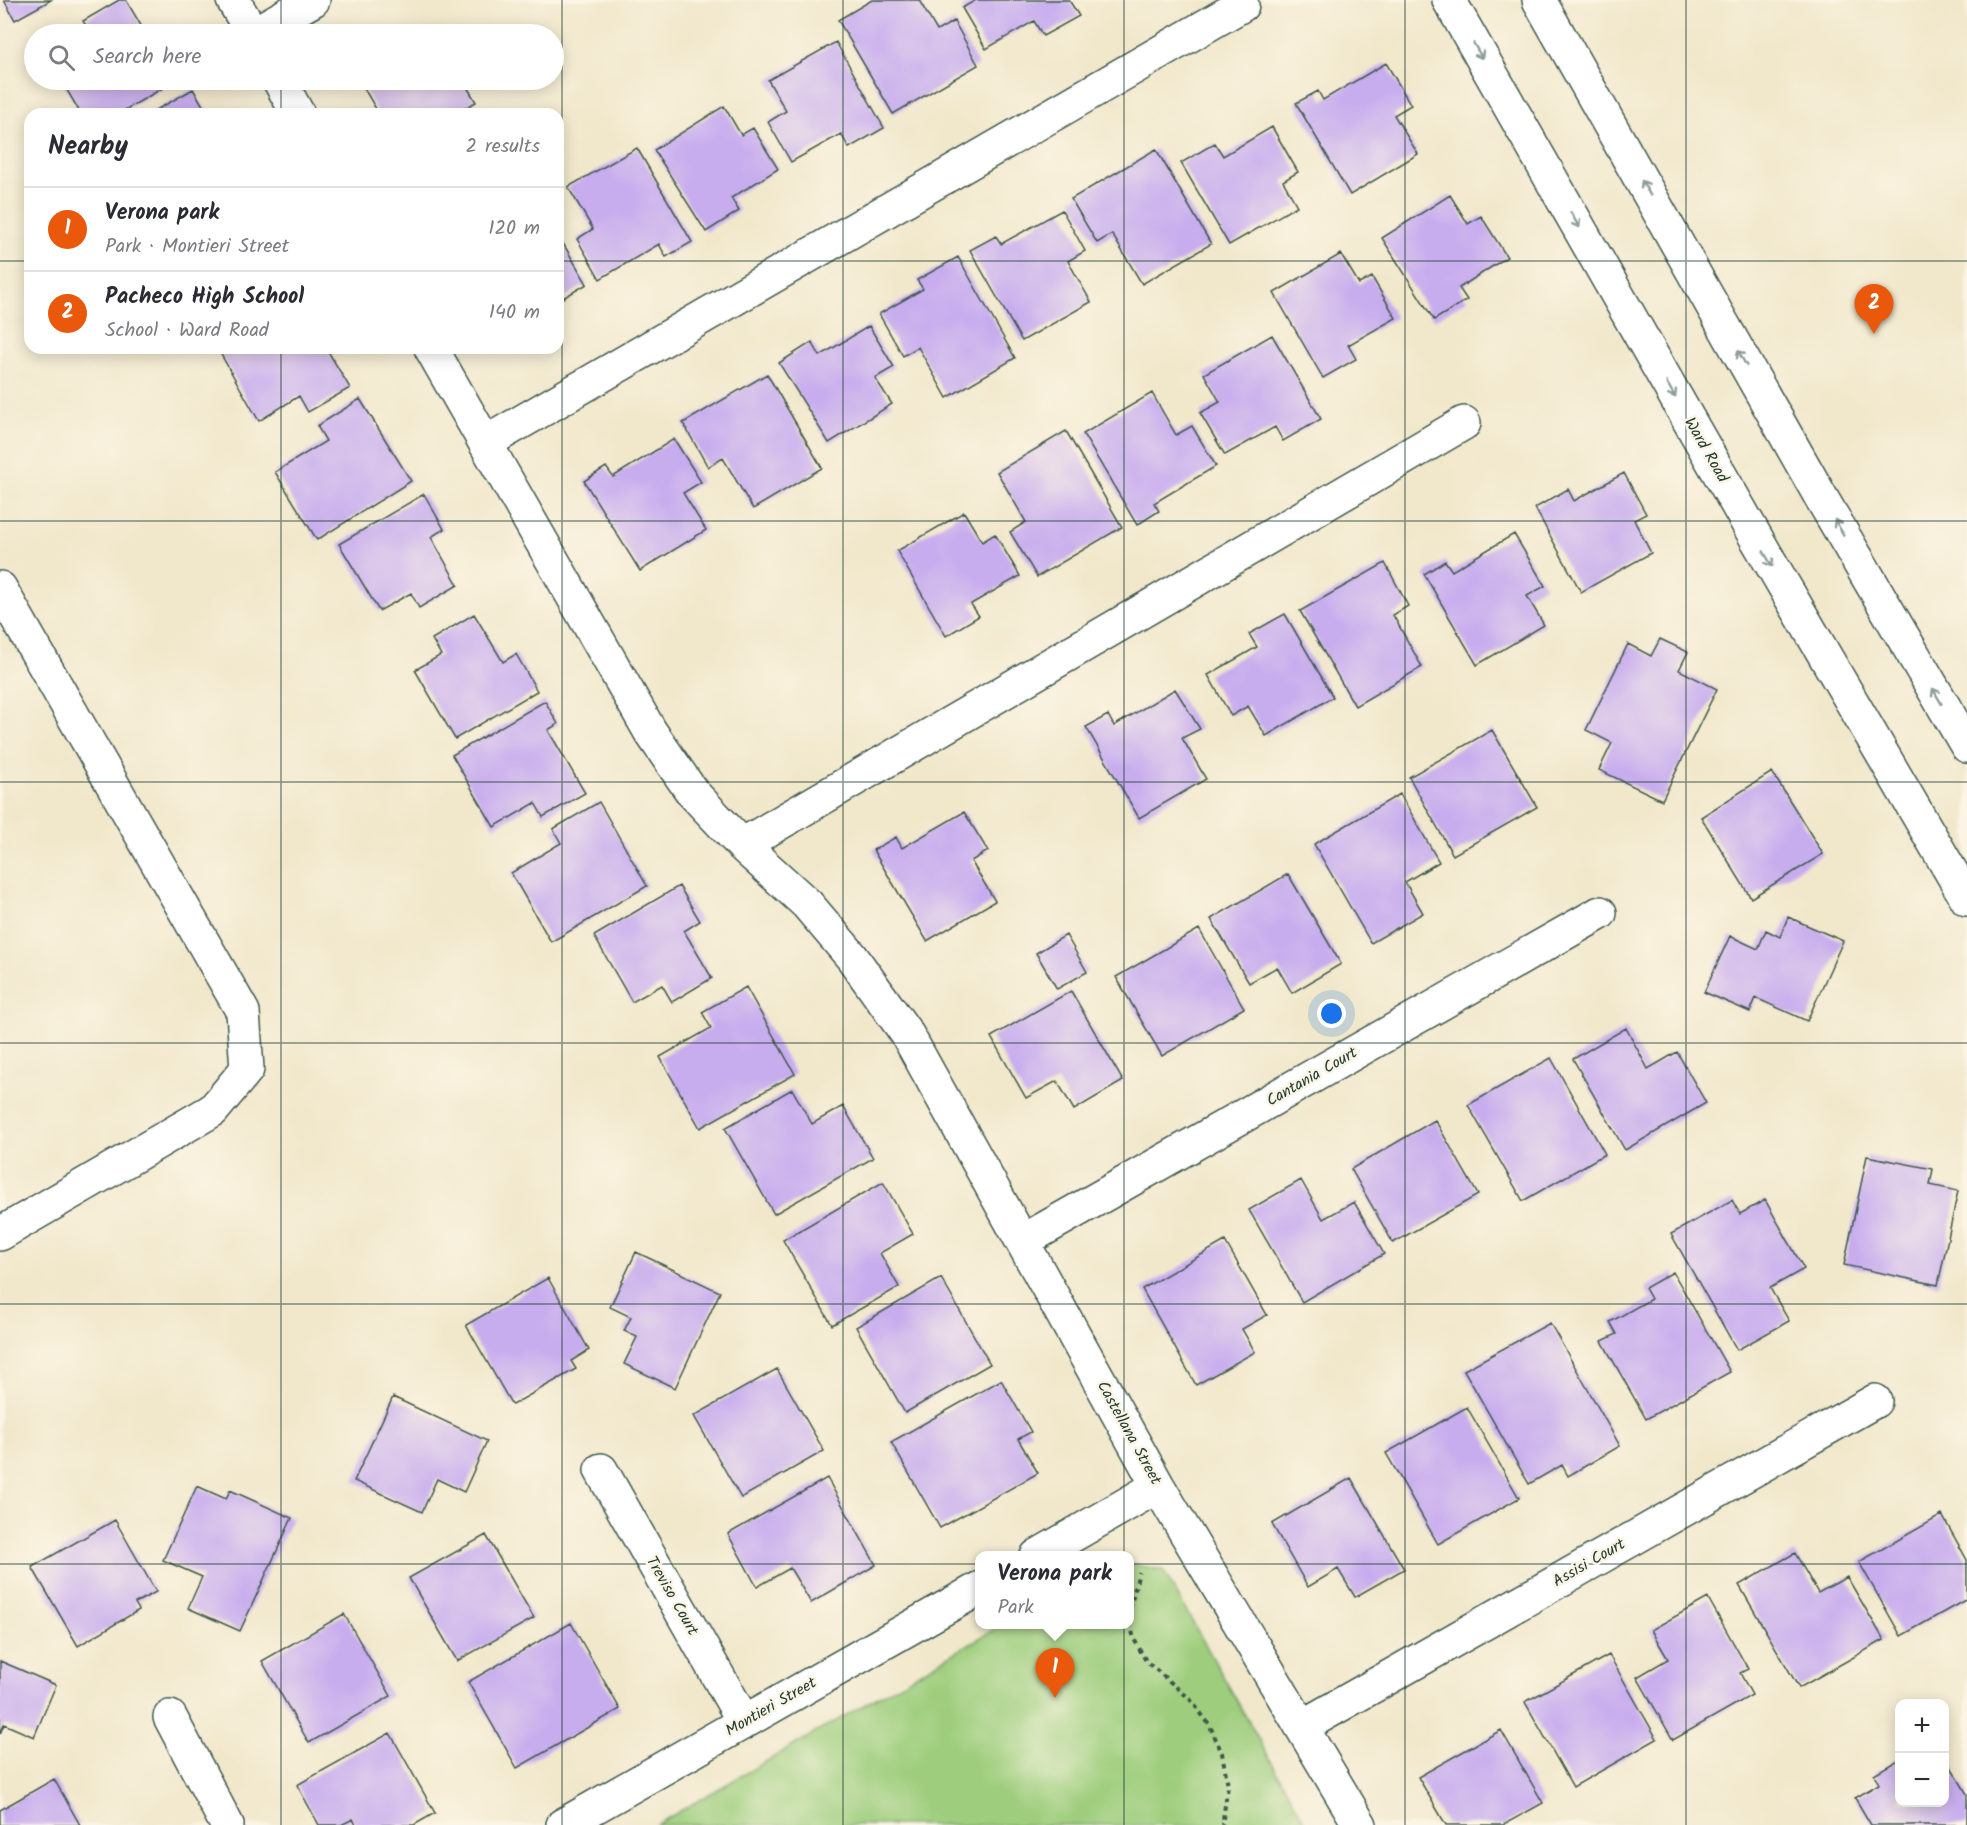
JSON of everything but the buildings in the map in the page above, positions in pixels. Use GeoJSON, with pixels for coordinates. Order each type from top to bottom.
{"type":"FeatureCollection","features":[{"type":"Feature","properties":{"kind":"street"},"geometry":{"type":"LineString","coordinates":[[233,0],[247,24]]}},
{"type":"Feature","properties":{"kind":"street"},"geometry":{"type":"LineString","coordinates":[[271,24],[313,0]]}},
{"type":"Feature","properties":{"kind":"street","name":"Ward Road"},"geometry":{"type":"LineString","coordinates":[[1449,0],[1755,536],[1967,899]]}},
{"type":"Feature","properties":{"kind":"street"},"geometry":{"type":"LineString","coordinates":[[1539,0],[1822,498],[1967,746]]}},
{"type":"Feature","properties":{"kind":"street"},"geometry":{"type":"LineString","coordinates":[[485,443],[1242,5]]}},
{"type":"Feature","properties":{"kind":"street"},"geometry":{"type":"LineString","coordinates":[[285,90],[295,108]]}},
{"type":"Feature","properties":{"kind":"street","name":"Castellana Street"},"geometry":{"type":"LineString","coordinates":[[434,354],[650,731],[692,792],[742,845],[807,904],[852,957],[907,1034],[1158,1486],[1360,1825]]}},
{"type":"Feature","properties":{"kind":"street"},"geometry":{"type":"LineString","coordinates":[[742,845],[1464,423]]}},
{"type":"Feature","properties":{"kind":"street"},"geometry":{"type":"LineString","coordinates":[[0,588],[243,1011],[247,1069],[213,1110],[0,1234]]}},
{"type":"Feature","properties":{"kind":"street","name":"Cantania Court"},"geometry":{"type":"LineString","coordinates":[[1023,1241],[1600,913]]}},
{"type":"Feature","properties":{"kind":"street","name":"Assisi Court"},"geometry":{"type":"LineString","coordinates":[[1303,1726],[1875,1401]]}},
{"type":"Feature","properties":{"kind":"street","name":"Treviso Court"},"geometry":{"type":"LineString","coordinates":[[601,1470],[744,1722]]}},
{"type":"Feature","properties":{"kind":"street"},"geometry":{"type":"LineString","coordinates":[[1045,1551],[1158,1486]]}},
{"type":"Feature","properties":{"kind":"street","name":"Montieri Street"},"geometry":{"type":"LineString","coordinates":[[563,1825],[975,1591]]}},
{"type":"Feature","properties":{"kind":"street"},"geometry":{"type":"LineString","coordinates":[[170,1717],[227,1825]]}},
{"type":"Feature","properties":{"kind":"path"},"geometry":{"type":"LineString","coordinates":[[1134,1592],[1139,1572]]}},
{"type":"Feature","properties":{"kind":"path"},"geometry":{"type":"LineString","coordinates":[[1132,1629],[1134,1639],[1146,1661],[1190,1699],[1209,1724],[1222,1753],[1228,1786],[1222,1825]]}},
{"type":"Feature","properties":{"kind":"green space"},"geometry":{"type":"Polygon","coordinates":[[[1134,1565],[1163,1570],[1307,1825],[656,1825],[995,1629],[1134,1629],[1134,1565]]]}},
{"type":"Feature","properties":{"kind":"place","name":"Pacheco High School"},"geometry":{"type":"Point","coordinates":[1874,334]}},
{"type":"Feature","properties":{"kind":"place","name":"Verona park"},"geometry":{"type":"Point","coordinates":[1055,1698]}}]}
